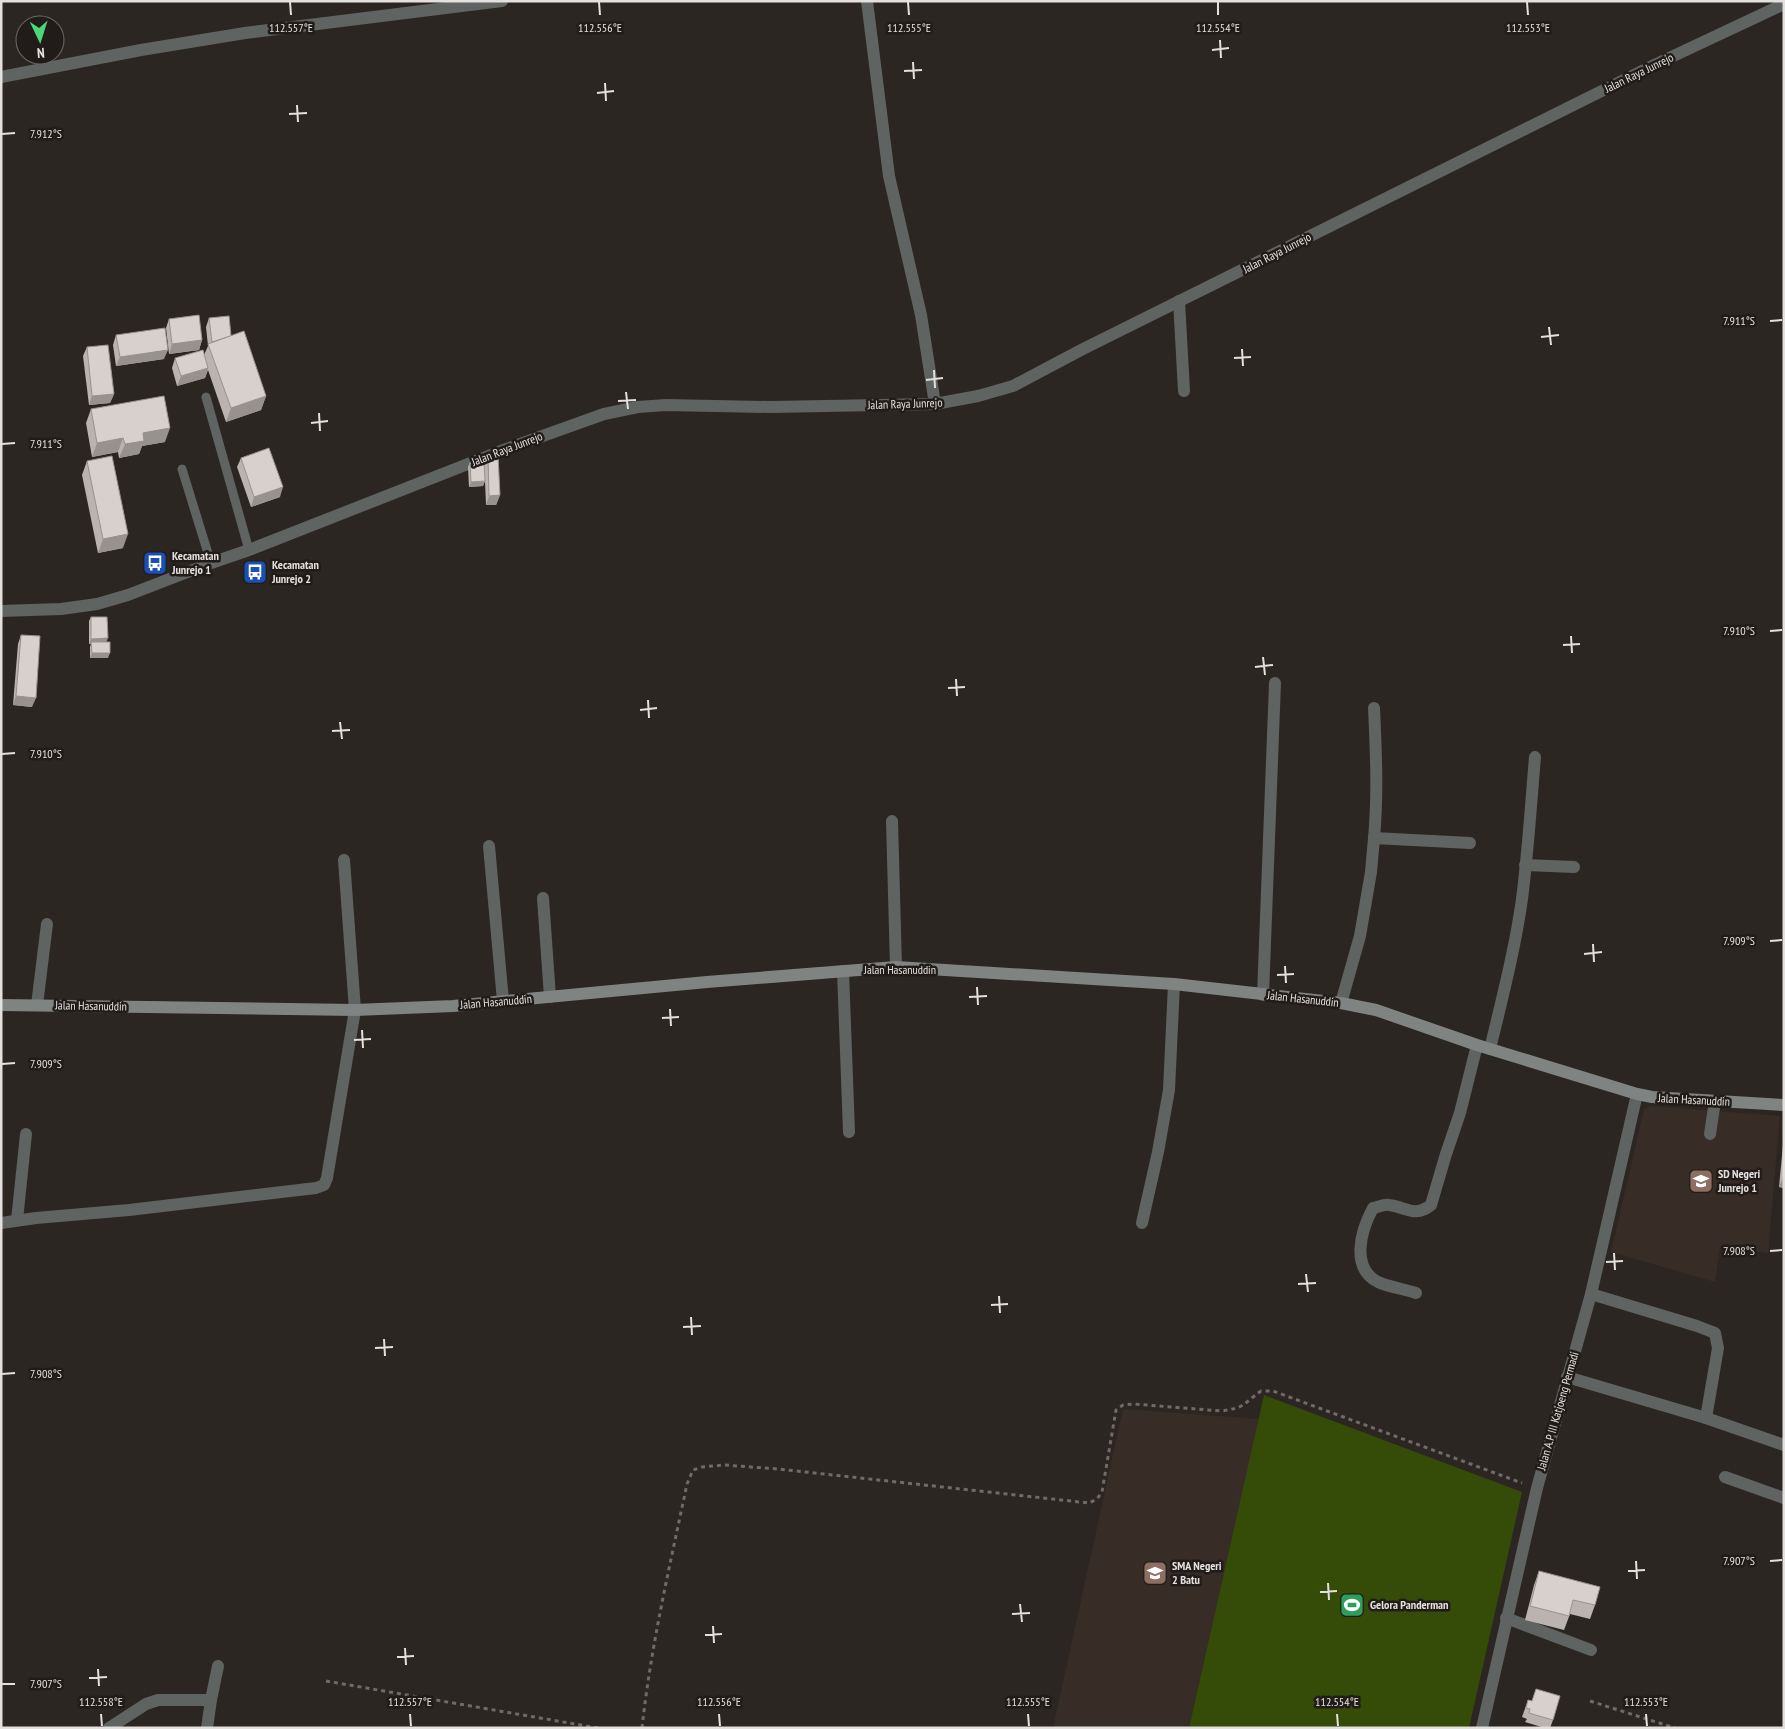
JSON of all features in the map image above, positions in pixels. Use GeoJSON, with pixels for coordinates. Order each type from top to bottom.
{"type":"FeatureCollection","features":[{"type":"Feature","properties":{"kind":"main road","name":"Jalan Hasanuddin"},"geometry":{"type":"LineString","coordinates":[[1,1005],[355,1010],[453,1006],[896,967],[1174,984],[1341,1003],[1376,1010],[1477,1045],[1637,1094],[1652,1097],[1784,1105]]}},
{"type":"Feature","properties":{"kind":"street"},"geometry":{"type":"LineString","coordinates":[[1,77],[245,32],[502,1]]}},
{"type":"Feature","properties":{"kind":"street"},"geometry":{"type":"LineString","coordinates":[[867,1],[889,176],[914,281],[935,404]]}},
{"type":"Feature","properties":{"kind":"street","name":"Jalan Raya Junrejo"},"geometry":{"type":"LineString","coordinates":[[1,611],[61,609],[97,604],[128,595],[249,550],[501,451],[604,414],[638,407],[666,405],[770,407],[935,404],[963,400],[1013,386],[1083,349],[1642,71],[1784,4]]}},
{"type":"Feature","properties":{"kind":"street"},"geometry":{"type":"LineString","coordinates":[[1179,302],[1184,391]]}},
{"type":"Feature","properties":{"kind":"street"},"geometry":{"type":"LineString","coordinates":[[1263,995],[1275,683]]}},
{"type":"Feature","properties":{"kind":"street"},"geometry":{"type":"LineString","coordinates":[[1341,1003],[1360,936],[1371,872],[1376,772],[1374,708]]}},
{"type":"Feature","properties":{"kind":"street"},"geometry":{"type":"LineString","coordinates":[[1490,1049],[1520,910],[1526,865],[1535,757]]}},
{"type":"Feature","properties":{"kind":"street"},"geometry":{"type":"LineString","coordinates":[[892,821],[896,967]]}},
{"type":"Feature","properties":{"kind":"street"},"geometry":{"type":"LineString","coordinates":[[1374,838],[1470,843]]}},
{"type":"Feature","properties":{"kind":"street"},"geometry":{"type":"LineString","coordinates":[[489,846],[503,1001]]}},
{"type":"Feature","properties":{"kind":"street"},"geometry":{"type":"LineString","coordinates":[[1,1223],[320,1187],[325,1182],[355,1010],[344,860]]}},
{"type":"Feature","properties":{"kind":"street"},"geometry":{"type":"LineString","coordinates":[[1526,865],[1574,867]]}},
{"type":"Feature","properties":{"kind":"street"},"geometry":{"type":"LineString","coordinates":[[543,898],[550,997]]}},
{"type":"Feature","properties":{"kind":"street"},"geometry":{"type":"LineString","coordinates":[[37,1005],[47,924]]}},
{"type":"Feature","properties":{"kind":"street"},"geometry":{"type":"LineString","coordinates":[[843,971],[850,1132]]}},
{"type":"Feature","properties":{"kind":"street"},"geometry":{"type":"LineString","coordinates":[[1142,1223],[1158,1152],[1169,1090],[1174,984]]}},
{"type":"Feature","properties":{"kind":"street"},"geometry":{"type":"LineString","coordinates":[[1416,1293],[1377,1281],[1365,1271],[1361,1263],[1361,1255],[1367,1220],[1373,1208],[1388,1204],[1417,1212],[1425,1210],[1431,1205],[1460,1113],[1477,1045]]}},
{"type":"Feature","properties":{"kind":"street","name":"Jalan A.P III Katjoeng Permadi"},"geometry":{"type":"LineString","coordinates":[[1482,1728],[1536,1488],[1591,1294],[1637,1094]]}},
{"type":"Feature","properties":{"kind":"street"},"geometry":{"type":"LineString","coordinates":[[1710,1134],[1715,1101]]}},
{"type":"Feature","properties":{"kind":"street"},"geometry":{"type":"LineString","coordinates":[[17,1220],[26,1134]]}},
{"type":"Feature","properties":{"kind":"street"},"geometry":{"type":"LineString","coordinates":[[1591,1294],[1715,1333],[1718,1348],[1716,1368],[1706,1418]]}},
{"type":"Feature","properties":{"kind":"street"},"geometry":{"type":"LineString","coordinates":[[1567,1377],[1706,1418],[1784,1445]]}},
{"type":"Feature","properties":{"kind":"street"},"geometry":{"type":"LineString","coordinates":[[1725,1476],[1784,1498]]}},
{"type":"Feature","properties":{"kind":"street"},"geometry":{"type":"LineString","coordinates":[[1506,1618],[1591,1650]]}},
{"type":"Feature","properties":{"kind":"street"},"geometry":{"type":"LineString","coordinates":[[207,1728],[218,1666]]}},
{"type":"Feature","properties":{"kind":"street"},"geometry":{"type":"LineString","coordinates":[[109,1728],[146,1704],[158,1700],[211,1700]]}},
{"type":"Feature","properties":{"kind":"lane"},"geometry":{"type":"LineString","coordinates":[[206,398],[249,550]]}},
{"type":"Feature","properties":{"kind":"lane"},"geometry":{"type":"LineString","coordinates":[[182,469],[211,563]]}},
{"type":"Feature","properties":{"kind":"path"},"geometry":{"type":"LineString","coordinates":[[642,1728],[650,1665],[664,1586],[687,1484],[693,1470],[702,1467],[724,1465],[778,1469],[1089,1503],[1097,1499],[1102,1492],[1116,1410],[1123,1404],[1221,1411],[1233,1410],[1246,1405],[1261,1390],[1273,1391],[1536,1488]]}},
{"type":"Feature","properties":{"kind":"path"},"geometry":{"type":"LineString","coordinates":[[326,1681],[598,1728]]}},
{"type":"Feature","properties":{"kind":"path"},"geometry":{"type":"LineString","coordinates":[[1590,1701],[1675,1728]]}},
{"type":"Feature","properties":{"kind":"shaded area","name":"SD Negeri Junrejo 1"},"geometry":{"type":"Polygon","coordinates":[[[1651,1106],[1780,1116],[1768,1253],[1720,1247],[1715,1282],[1611,1252],[1644,1109],[1651,1106]]]}},
{"type":"Feature","properties":{"kind":"shaded area","name":"SMA Negeri 2 Batu"},"geometry":{"type":"Polygon","coordinates":[[[1123,1409],[1259,1419],[1189,1728],[1053,1728],[1123,1409]]]}},
{"type":"Feature","properties":{"kind":"green space","name":"Gelora Panderman"},"geometry":{"type":"Polygon","coordinates":[[[1264,1395],[1522,1492],[1469,1728],[1189,1728],[1264,1395]]]}},
{"type":"Feature","properties":{"kind":"building"},"geometry":{"type":"Polygon","coordinates":[[[199,315],[202,340],[172,344],[169,319],[199,315]]]}},
{"type":"Feature","properties":{"kind":"building"},"geometry":{"type":"Polygon","coordinates":[[[229,316],[231,336],[212,342],[209,318],[229,316]]]}},
{"type":"Feature","properties":{"kind":"building"},"geometry":{"type":"Polygon","coordinates":[[[165,328],[168,350],[120,357],[116,335],[165,328]]]}},
{"type":"Feature","properties":{"kind":"building"},"geometry":{"type":"Polygon","coordinates":[[[244,331],[266,396],[231,408],[208,344],[244,331]]]}},
{"type":"Feature","properties":{"kind":"building"},"geometry":{"type":"Polygon","coordinates":[[[108,345],[114,394],[92,396],[87,347],[108,345]]]}},
{"type":"Feature","properties":{"kind":"building"},"geometry":{"type":"Polygon","coordinates":[[[203,350],[208,368],[181,376],[175,358],[203,350]]]}},
{"type":"Feature","properties":{"kind":"building"},"geometry":{"type":"Polygon","coordinates":[[[164,396],[170,428],[143,433],[144,441],[125,444],[123,438],[97,443],[91,409],[164,396]]]}},
{"type":"Feature","properties":{"kind":"building"},"geometry":{"type":"Polygon","coordinates":[[[269,448],[283,487],[254,497],[241,458],[269,448]]]}},
{"type":"Feature","properties":{"kind":"building"},"geometry":{"type":"Polygon","coordinates":[[[498,455],[500,495],[489,496],[488,456],[498,455]]]}},
{"type":"Feature","properties":{"kind":"building"},"geometry":{"type":"Polygon","coordinates":[[[112,456],[128,534],[103,539],[87,461],[112,456]]]}},
{"type":"Feature","properties":{"kind":"building"},"geometry":{"type":"Polygon","coordinates":[[[470,462],[484,462],[485,481],[471,482],[470,462]]]}},
{"type":"Feature","properties":{"kind":"building"},"geometry":{"type":"Polygon","coordinates":[[[91,617],[107,617],[108,638],[91,639],[91,617]]]}},
{"type":"Feature","properties":{"kind":"building"},"geometry":{"type":"Polygon","coordinates":[[[21,635],[40,636],[36,698],[16,696],[21,635]]]}},
{"type":"Feature","properties":{"kind":"building"},"geometry":{"type":"Polygon","coordinates":[[[91,642],[110,642],[110,653],[92,653],[91,642]]]}},
{"type":"Feature","properties":{"kind":"building"},"geometry":{"type":"Polygon","coordinates":[[[1539,1571],[1600,1587],[1595,1605],[1573,1600],[1569,1616],[1530,1606],[1539,1571]]]}},
{"type":"Feature","properties":{"kind":"building"},"geometry":{"type":"Polygon","coordinates":[[[1536,1689],[1560,1696],[1553,1720],[1529,1713],[1530,1709],[1526,1708],[1528,1700],[1532,1701],[1536,1689]]]}},
{"type":"Feature","properties":{"kind":"place","name":"Kecamatan Junrejo 1"},"geometry":{"type":"Point","coordinates":[155,563]}},
{"type":"Feature","properties":{"kind":"place","name":"Kecamatan Junrejo 2"},"geometry":{"type":"Point","coordinates":[255,572]}},
{"type":"Feature","properties":{"kind":"place","name":"SD Negeri Junrejo 1"},"geometry":{"type":"Point","coordinates":[1701,1181]}},
{"type":"Feature","properties":{"kind":"place","name":"SMA Negeri 2 Batu"},"geometry":{"type":"Point","coordinates":[1155,1573]}},
{"type":"Feature","properties":{"kind":"place","name":"Gelora Panderman"},"geometry":{"type":"Point","coordinates":[1352,1605]}}]}
